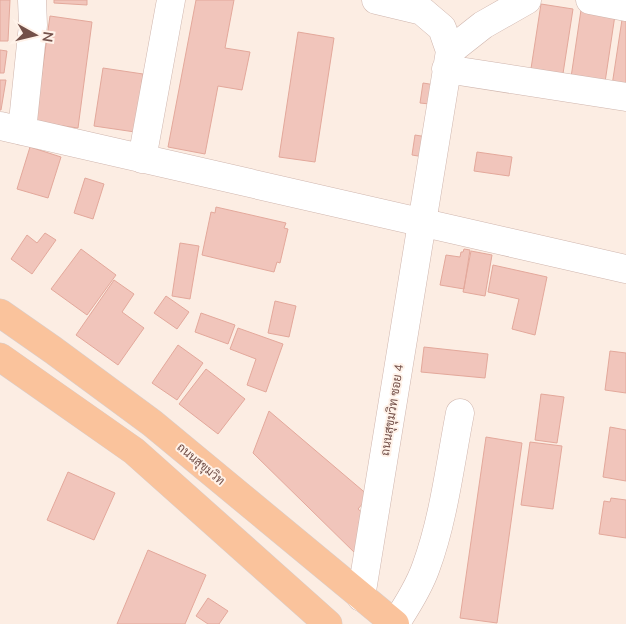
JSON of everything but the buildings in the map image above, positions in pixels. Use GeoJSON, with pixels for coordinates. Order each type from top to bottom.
{"type":"FeatureCollection","features":[{"type":"Feature","properties":{"kind":"main road","name":"ถนนสุขุมวิท"},"geometry":{"type":"LineString","coordinates":[[0,313],[152,423],[395,624]]}},
{"type":"Feature","properties":{"kind":"main road"},"geometry":{"type":"LineString","coordinates":[[0,357],[134,451],[328,624]]}},
{"type":"Feature","properties":{"kind":"street"},"geometry":{"type":"LineString","coordinates":[[32,0],[33,25],[11,129],[626,269]]}},
{"type":"Feature","properties":{"kind":"street"},"geometry":{"type":"LineString","coordinates":[[142,158],[171,0]]}},
{"type":"Feature","properties":{"kind":"street"},"geometry":{"type":"LineString","coordinates":[[376,0],[422,11],[442,28],[448,60]]}},
{"type":"Feature","properties":{"kind":"street"},"geometry":{"type":"LineString","coordinates":[[448,60],[483,25],[526,0]]}},
{"type":"Feature","properties":{"kind":"street"},"geometry":{"type":"LineString","coordinates":[[595,0],[626,7]]}},
{"type":"Feature","properties":{"kind":"street"},"geometry":{"type":"LineString","coordinates":[[448,60],[626,97]]}},
{"type":"Feature","properties":{"kind":"street","name":"ถนนสุขุมวิท ซอย 4"},"geometry":{"type":"LineString","coordinates":[[361,597],[448,60]]}},
{"type":"Feature","properties":{"kind":"street"},"geometry":{"type":"LineString","coordinates":[[395,624],[410,600],[425,569],[436,537],[460,413]]}}]}
